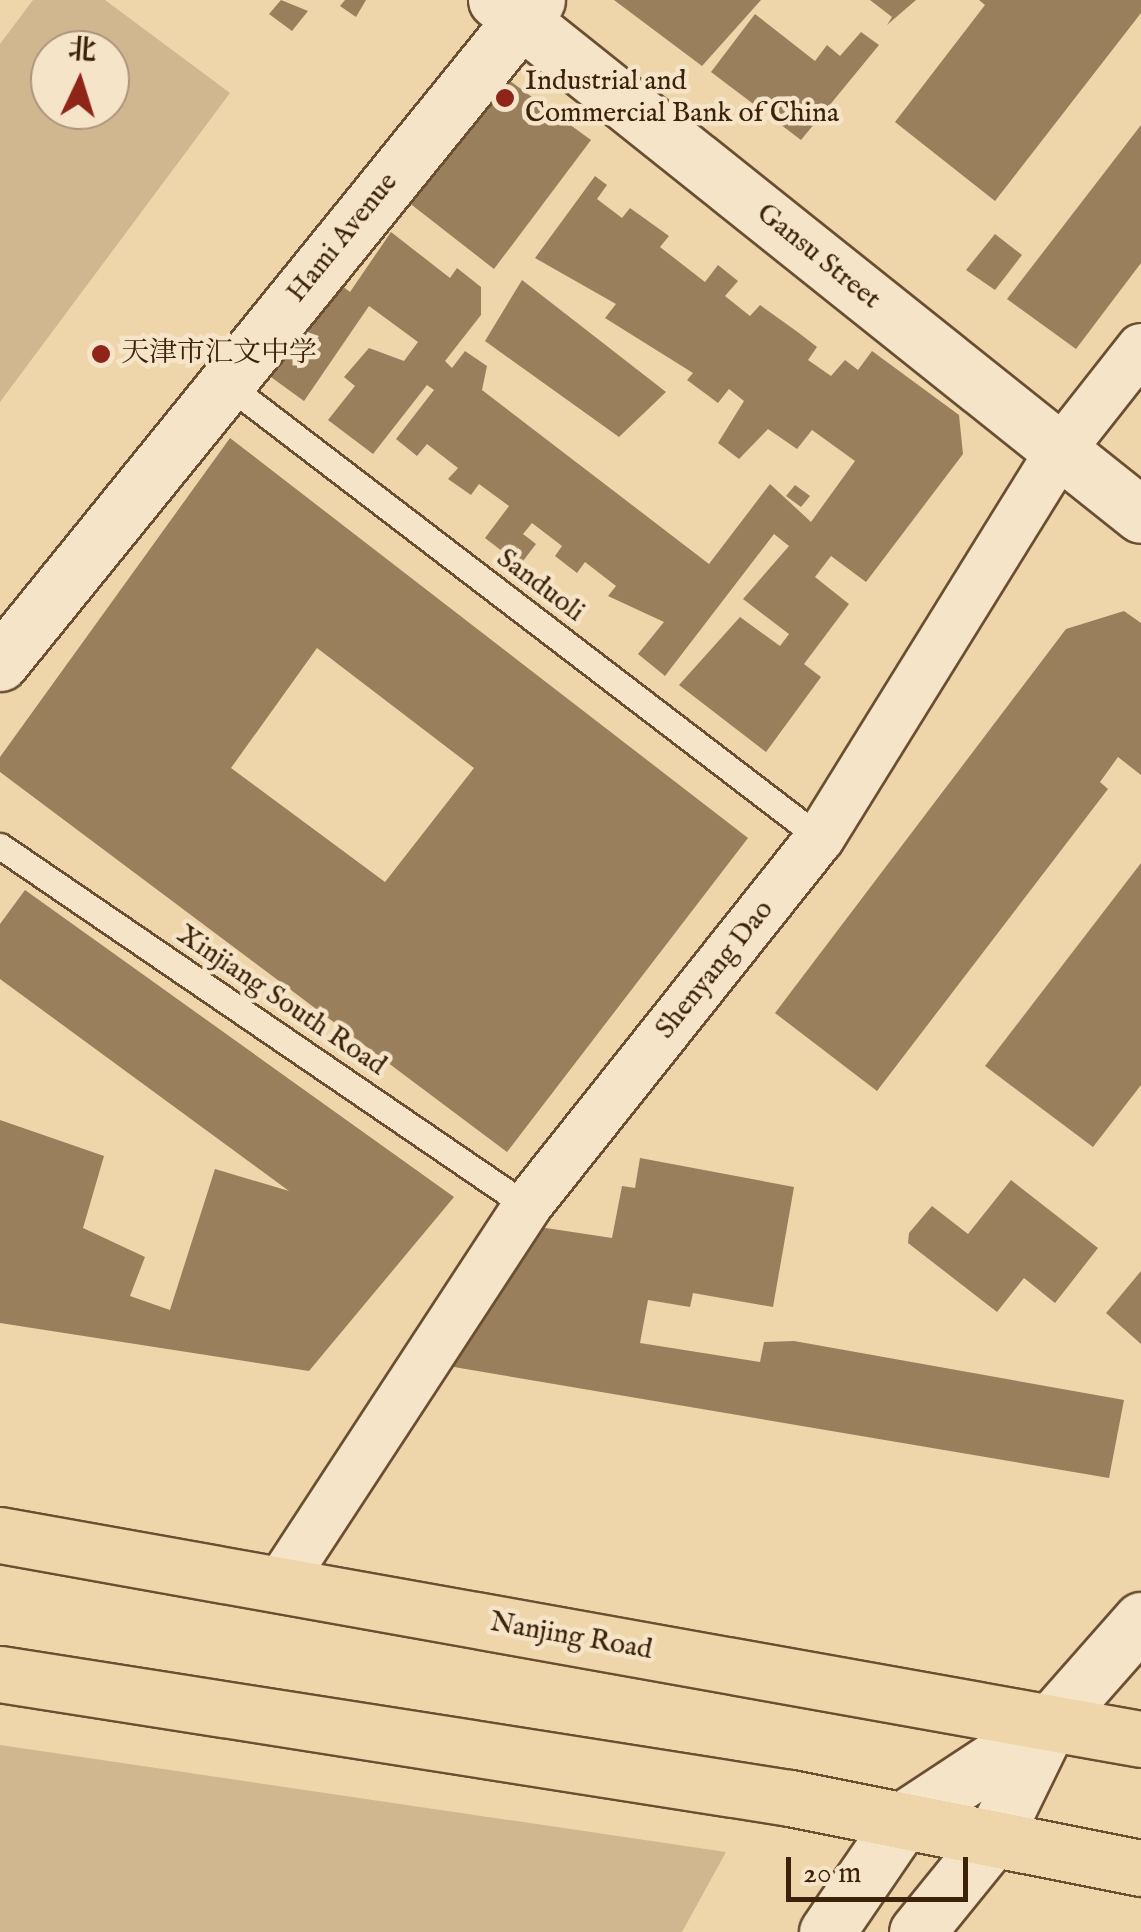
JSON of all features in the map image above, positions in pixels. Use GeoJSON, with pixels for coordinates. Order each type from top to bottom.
{"type":"FeatureCollection","features":[{"type":"Feature","properties":{"kind":"main road","name":"Nanjing Road"},"geometry":{"type":"LineString","coordinates":[[0,1535],[1141,1739]]}},
{"type":"Feature","properties":{"kind":"main road"},"geometry":{"type":"LineString","coordinates":[[0,1674],[904,1818],[1141,1868]]}},
{"type":"Feature","properties":{"kind":"street","name":"Hami Avenue"},"geometry":{"type":"LineString","coordinates":[[0,663],[518,7]]}},
{"type":"Feature","properties":{"kind":"street","name":"Gansu Street"},"geometry":{"type":"LineString","coordinates":[[518,7],[1141,515]]}},
{"type":"Feature","properties":{"kind":"street","name":"Shenyang Dao"},"geometry":{"type":"LineString","coordinates":[[278,1587],[527,1206],[820,838],[1060,451],[1141,348]]}},
{"type":"Feature","properties":{"kind":"street"},"geometry":{"type":"LineString","coordinates":[[827,1932],[904,1818],[1050,1722],[1141,1620]]}},
{"type":"Feature","properties":{"kind":"street"},"geometry":{"type":"LineString","coordinates":[[917,1932],[994,1837],[1050,1722]]}},
{"type":"Feature","properties":{"kind":"lane","name":"Sanduoli"},"geometry":{"type":"LineString","coordinates":[[224,382],[820,838]]}},
{"type":"Feature","properties":{"kind":"lane","name":"Xinjiang South Road"},"geometry":{"type":"LineString","coordinates":[[0,846],[527,1206]]}},
{"type":"Feature","properties":{"kind":"shaded area"},"geometry":{"type":"Polygon","coordinates":[[[33,0],[105,0],[230,93],[0,402],[0,44],[33,0]]]}},
{"type":"Feature","properties":{"kind":"shaded area"},"geometry":{"type":"Polygon","coordinates":[[[0,1745],[726,1852],[682,1932],[0,1932],[0,1745]]]}},
{"type":"Feature","properties":{"kind":"building"},"geometry":{"type":"Polygon","coordinates":[[[281,0],[308,11],[292,31],[269,14],[281,0]]]}},
{"type":"Feature","properties":{"kind":"building"},"geometry":{"type":"Polygon","coordinates":[[[345,0],[366,0],[356,17],[340,6],[345,0]]]}},
{"type":"Feature","properties":{"kind":"building"},"geometry":{"type":"Polygon","coordinates":[[[614,0],[761,0],[702,66],[614,0]]]}},
{"type":"Feature","properties":{"kind":"building"},"geometry":{"type":"Polygon","coordinates":[[[870,0],[916,0],[887,25],[892,17],[870,0]]]}},
{"type":"Feature","properties":{"kind":"building"},"geometry":{"type":"Polygon","coordinates":[[[979,0],[1141,0],[1141,13],[995,201],[895,122],[985,5],[979,0]]]}},
{"type":"Feature","properties":{"kind":"building"},"geometry":{"type":"Polygon","coordinates":[[[755,14],[815,61],[827,45],[840,56],[861,32],[879,45],[801,140],[711,72],[755,14]]]}},
{"type":"Feature","properties":{"kind":"building"},"geometry":{"type":"Polygon","coordinates":[[[495,70],[591,140],[494,269],[385,184],[495,70]]]}},
{"type":"Feature","properties":{"kind":"building"},"geometry":{"type":"Polygon","coordinates":[[[1141,125],[1141,263],[1076,349],[1007,299],[1141,125]]]}},
{"type":"Feature","properties":{"kind":"building"},"geometry":{"type":"Polygon","coordinates":[[[595,176],[607,185],[597,199],[622,218],[630,208],[669,236],[660,247],[705,282],[718,265],[738,281],[725,296],[750,316],[760,305],[799,333],[817,347],[808,360],[831,376],[845,360],[858,370],[872,351],[959,415],[963,454],[866,582],[831,556],[815,577],[849,604],[804,664],[821,677],[766,752],[679,685],[740,617],[780,646],[789,634],[743,599],[789,546],[774,534],[665,676],[638,654],[664,622],[608,596],[616,586],[585,562],[577,573],[555,556],[562,546],[532,523],[523,534],[536,544],[520,565],[485,538],[509,506],[479,484],[471,495],[448,479],[458,468],[427,444],[417,456],[396,439],[434,390],[427,385],[373,454],[328,420],[355,386],[344,377],[369,348],[404,361],[418,342],[369,306],[304,401],[249,361],[320,269],[350,292],[391,232],[450,278],[457,268],[481,287],[481,315],[445,361],[452,368],[465,351],[487,366],[482,390],[709,564],[770,484],[811,522],[855,461],[812,430],[797,449],[768,429],[739,459],[718,443],[744,401],[729,389],[718,403],[687,380],[693,373],[605,318],[616,304],[535,258],[595,176]]]}},
{"type":"Feature","properties":{"kind":"building"},"geometry":{"type":"Polygon","coordinates":[[[995,234],[1022,255],[995,290],[966,270],[995,234]]]}},
{"type":"Feature","properties":{"kind":"building"},"geometry":{"type":"Polygon","coordinates":[[[522,280],[666,392],[619,437],[485,341],[522,280]]]}},
{"type":"Feature","properties":{"kind":"building"},"geometry":{"type":"Polygon","coordinates":[[[230,438],[748,838],[507,1152],[0,772],[0,757],[230,438]],[[317,648],[231,768],[385,882],[474,768],[317,648]]]}},
{"type":"Feature","properties":{"kind":"building"},"geometry":{"type":"Polygon","coordinates":[[[795,485],[810,496],[801,507],[786,496],[795,485]]]}},
{"type":"Feature","properties":{"kind":"building"},"geometry":{"type":"Polygon","coordinates":[[[1124,611],[1141,623],[1141,775],[1118,757],[1100,782],[1108,789],[877,1091],[775,1013],[1066,629],[1124,611]]]}},
{"type":"Feature","properties":{"kind":"building"},"geometry":{"type":"Polygon","coordinates":[[[1141,863],[1141,1085],[1093,1147],[985,1066],[1141,863]]]}},
{"type":"Feature","properties":{"kind":"building"},"geometry":{"type":"Polygon","coordinates":[[[25,890],[454,1197],[309,1371],[0,1323],[0,1120],[104,1156],[83,1228],[145,1257],[130,1296],[170,1310],[215,1169],[289,1191],[0,979],[0,924],[25,890]]]}},
{"type":"Feature","properties":{"kind":"building"},"geometry":{"type":"Polygon","coordinates":[[[640,1158],[794,1187],[773,1307],[693,1293],[690,1307],[648,1300],[640,1343],[760,1362],[764,1342],[794,1341],[1124,1400],[1109,1478],[448,1366],[500,1221],[612,1238],[622,1186],[635,1188],[640,1158]]]}},
{"type":"Feature","properties":{"kind":"building"},"geometry":{"type":"Polygon","coordinates":[[[1011,1180],[1098,1248],[1055,1303],[1024,1278],[997,1312],[908,1243],[909,1233],[932,1206],[968,1234],[1011,1180]]]}},
{"type":"Feature","properties":{"kind":"building"},"geometry":{"type":"Polygon","coordinates":[[[1141,1271],[1141,1344],[1106,1313],[1141,1271]]]}},
{"type":"Feature","properties":{"kind":"place","name":"Industrial and Commercial Bank of China"},"geometry":{"type":"Point","coordinates":[505,98]}},
{"type":"Feature","properties":{"kind":"place","name":"天津市汇文中学"},"geometry":{"type":"Point","coordinates":[101,354]}}]}
